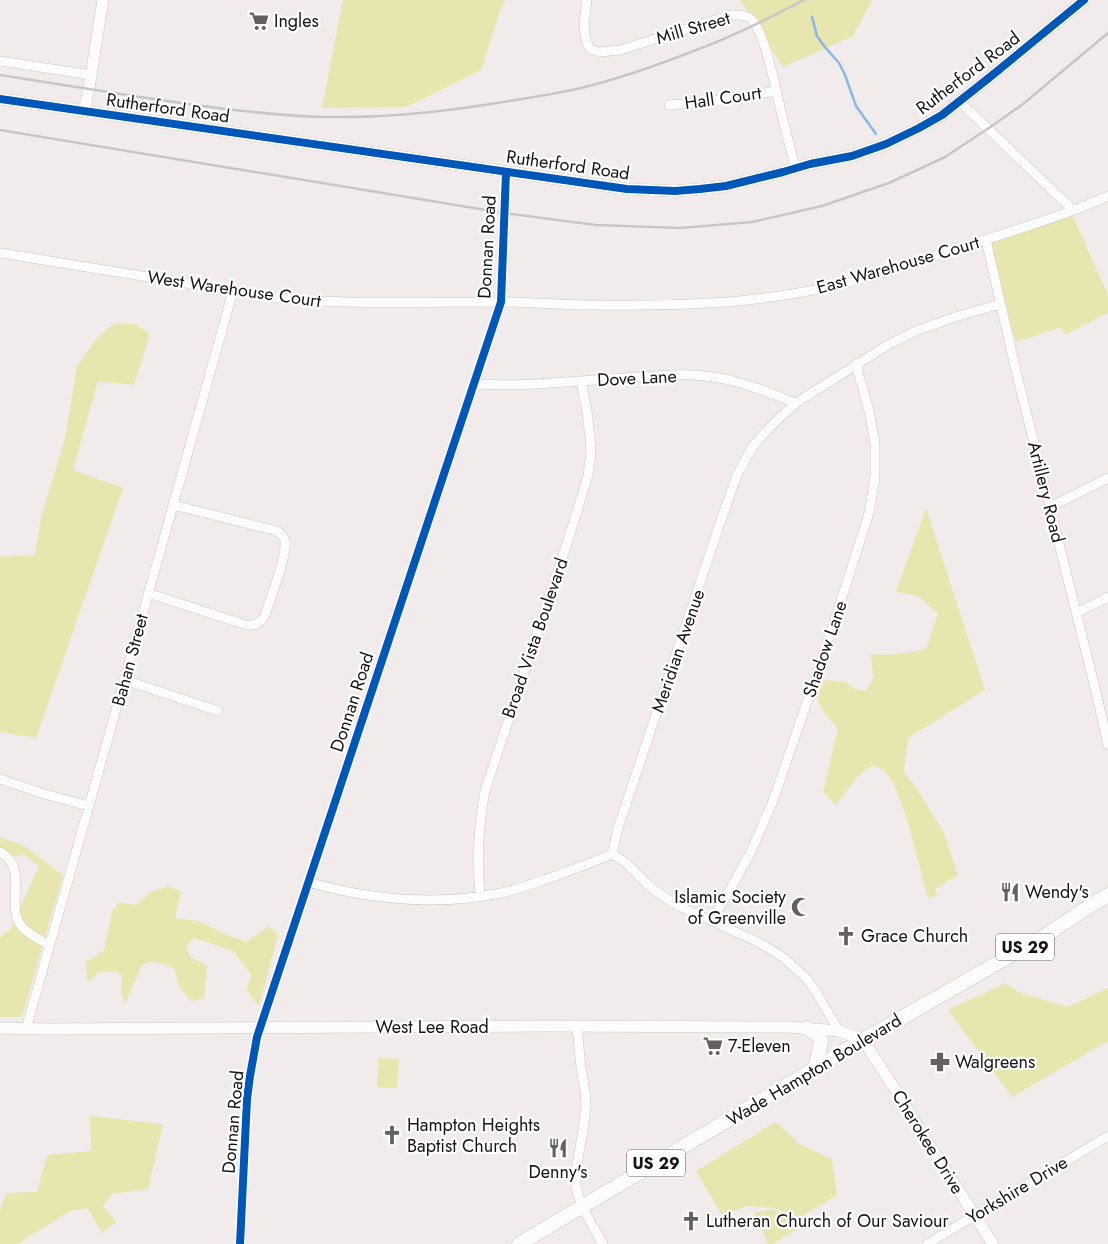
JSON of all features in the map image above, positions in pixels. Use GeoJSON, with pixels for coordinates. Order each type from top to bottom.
{"type":"FeatureCollection","features":[{"type":"Feature","properties":{"kind":"main road","name":"Wade Hampton Boulevard"},"geometry":{"type":"LineString","coordinates":[[519,1244],[580,1203],[1043,937],[1108,895]]}},
{"type":"Feature","properties":{"kind":"main road"},"geometry":{"type":"LineString","coordinates":[[807,1028],[820,1036],[821,1042],[815,1069]]}},
{"type":"Feature","properties":{"kind":"street"},"geometry":{"type":"LineString","coordinates":[[84,111],[103,0]]}},
{"type":"Feature","properties":{"kind":"street","name":"Mill Street"},"geometry":{"type":"LineString","coordinates":[[587,0],[584,23],[585,36],[592,50],[600,52],[620,50],[731,15],[744,15],[748,17],[755,24],[760,34],[796,168]]}},
{"type":"Feature","properties":{"kind":"street","name":"Rutherford Road"},"geometry":{"type":"LineString","coordinates":[[0,99],[627,189],[675,191],[700,189],[726,186],[852,156],[886,144],[919,128],[942,115],[1084,0]]}},
{"type":"Feature","properties":{"kind":"street"},"geometry":{"type":"LineString","coordinates":[[0,61],[91,75]]}},
{"type":"Feature","properties":{"kind":"street","name":"Hall Court"},"geometry":{"type":"LineString","coordinates":[[669,105],[706,102],[776,91]]}},
{"type":"Feature","properties":{"kind":"street"},"geometry":{"type":"LineString","coordinates":[[959,101],[1074,210]]}},
{"type":"Feature","properties":{"kind":"street","name":"Donnan Road"},"geometry":{"type":"LineString","coordinates":[[240,1244],[247,1099],[256,1046],[308,882],[500,302],[506,172]]}},
{"type":"Feature","properties":{"kind":"street","name":"East Warehouse Court"},"geometry":{"type":"LineString","coordinates":[[500,302],[649,306],[729,302],[818,289],[856,281],[896,269],[1074,210],[1108,196]]}},
{"type":"Feature","properties":{"kind":"street","name":"Artillery Road"},"geometry":{"type":"LineString","coordinates":[[986,240],[1108,745]]}},
{"type":"Feature","properties":{"kind":"street","name":"West Warehouse Court"},"geometry":{"type":"LineString","coordinates":[[0,253],[278,298],[315,301],[410,303],[500,302]]}},
{"type":"Feature","properties":{"kind":"street","name":"Bahan Street"},"geometry":{"type":"LineString","coordinates":[[26,1029],[233,291]]}},
{"type":"Feature","properties":{"kind":"street","name":"Meridian Avenue"},"geometry":{"type":"LineString","coordinates":[[612,854],[618,828],[737,475],[758,439],[796,403],[886,346],[918,330],[1000,304]]}},
{"type":"Feature","properties":{"kind":"street","name":"Shadow Lane"},"geometry":{"type":"LineString","coordinates":[[712,921],[750,854],[773,801],[869,513],[875,478],[875,443],[869,411],[856,364]]}},
{"type":"Feature","properties":{"kind":"street","name":"Dove Lane"},"geometry":{"type":"LineString","coordinates":[[474,384],[581,381],[669,375],[706,376],[751,387],[796,403]]}},
{"type":"Feature","properties":{"kind":"street","name":"Broad Vista Boulevard"},"geometry":{"type":"LineString","coordinates":[[480,896],[479,826],[485,791],[588,475],[590,438],[581,381]]}},
{"type":"Feature","properties":{"kind":"street"},"geometry":{"type":"LineString","coordinates":[[1050,507],[1108,478]]}},
{"type":"Feature","properties":{"kind":"street"},"geometry":{"type":"LineString","coordinates":[[148,593],[246,626],[254,625],[261,622],[265,615],[284,554],[284,540],[277,531],[173,506]]}},
{"type":"Feature","properties":{"kind":"street"},"geometry":{"type":"LineString","coordinates":[[1076,613],[1108,597]]}},
{"type":"Feature","properties":{"kind":"street"},"geometry":{"type":"LineString","coordinates":[[125,680],[218,712]]}},
{"type":"Feature","properties":{"kind":"street"},"geometry":{"type":"LineString","coordinates":[[0,779],[44,794],[89,806]]}},
{"type":"Feature","properties":{"kind":"street"},"geometry":{"type":"LineString","coordinates":[[0,852],[8,858],[15,872],[15,910],[18,920],[29,934],[50,945]]}},
{"type":"Feature","properties":{"kind":"street"},"geometry":{"type":"LineString","coordinates":[[308,882],[351,893],[392,899],[435,901],[480,896],[517,889],[596,862],[612,854],[625,862],[649,886],[680,907],[760,943],[784,958],[807,979],[838,1031]]}},
{"type":"Feature","properties":{"kind":"street","name":"West Lee Road"},"geometry":{"type":"LineString","coordinates":[[0,1028],[708,1026],[807,1028],[838,1031],[862,1040]]}},
{"type":"Feature","properties":{"kind":"street"},"geometry":{"type":"LineString","coordinates":[[577,1027],[586,1104],[575,1176],[576,1190],[580,1203],[603,1244]]}},
{"type":"Feature","properties":{"kind":"street","name":"Cherokee Drive"},"geometry":{"type":"LineString","coordinates":[[862,1040],[891,1082],[993,1244]]}},
{"type":"Feature","properties":{"kind":"street","name":"Yorkshire Drive"},"geometry":{"type":"LineString","coordinates":[[927,1244],[1108,1136]]}},
{"type":"Feature","properties":{"kind":"green space"},"geometry":{"type":"Polygon","coordinates":[[[343,0],[505,0],[481,70],[406,107],[322,108],[343,0]]]}},
{"type":"Feature","properties":{"kind":"green space"},"geometry":{"type":"Polygon","coordinates":[[[740,0],[872,0],[853,36],[783,67],[740,0]]]}},
{"type":"Feature","properties":{"kind":"green space"},"geometry":{"type":"Polygon","coordinates":[[[1072,214],[1108,295],[1108,313],[1065,335],[1061,327],[1016,342],[984,247],[1008,235],[1072,214]]]}},
{"type":"Feature","properties":{"kind":"green space"},"geometry":{"type":"Polygon","coordinates":[[[115,323],[136,324],[150,334],[134,385],[98,381],[73,470],[123,488],[36,738],[0,732],[0,556],[35,555],[41,518],[65,438],[77,366],[98,337],[115,323]]]}},
{"type":"Feature","properties":{"kind":"green space"},"geometry":{"type":"Polygon","coordinates":[[[926,508],[985,690],[908,738],[904,772],[919,792],[944,833],[958,875],[935,889],[937,896],[928,898],[907,819],[893,782],[884,770],[873,765],[858,776],[836,805],[823,792],[838,728],[825,714],[816,696],[826,680],[845,682],[854,689],[866,691],[873,678],[871,654],[899,654],[926,649],[938,614],[918,596],[896,592],[926,508]]]}},
{"type":"Feature","properties":{"kind":"green space"},"geometry":{"type":"Polygon","coordinates":[[[0,837],[24,846],[63,875],[22,1017],[0,1017],[0,937],[10,930],[39,866],[23,855],[0,857],[0,837]]]}},
{"type":"Feature","properties":{"kind":"green space"},"geometry":{"type":"Polygon","coordinates":[[[168,886],[181,891],[175,918],[199,921],[222,933],[246,942],[269,926],[278,935],[259,1006],[246,989],[252,976],[234,952],[193,938],[186,948],[191,957],[207,966],[204,998],[191,1001],[179,986],[174,968],[152,961],[142,965],[125,1004],[121,993],[122,976],[117,972],[100,972],[88,982],[85,962],[104,951],[112,911],[120,902],[136,905],[151,892],[168,886]]]}},
{"type":"Feature","properties":{"kind":"green space"},"geometry":{"type":"Polygon","coordinates":[[[1005,983],[1021,993],[1067,1007],[1108,988],[1108,1041],[1012,1097],[948,1010],[1005,983]]]}},
{"type":"Feature","properties":{"kind":"green space"},"geometry":{"type":"Polygon","coordinates":[[[379,1058],[399,1059],[397,1088],[377,1087],[379,1058]]]}},
{"type":"Feature","properties":{"kind":"green space"},"geometry":{"type":"Polygon","coordinates":[[[90,1116],[163,1124],[148,1189],[112,1194],[103,1206],[116,1222],[102,1233],[88,1209],[72,1210],[17,1244],[0,1244],[0,1210],[6,1193],[37,1192],[47,1155],[91,1151],[90,1116]]]}},
{"type":"Feature","properties":{"kind":"green space"},"geometry":{"type":"Polygon","coordinates":[[[776,1122],[801,1145],[832,1159],[837,1195],[801,1217],[773,1208],[748,1206],[722,1215],[696,1171],[776,1122]]]}},
{"type":"Feature","properties":{"kind":"green space"},"geometry":{"type":"Polygon","coordinates":[[[772,1209],[791,1218],[802,1226],[772,1244],[768,1244],[754,1213],[772,1209]]]}},
{"type":"Feature","properties":{"kind":"waterway"},"geometry":{"type":"LineString","coordinates":[[812,17],[817,36],[839,63],[856,106],[876,134]]}},
{"type":"Feature","properties":{"kind":"railway"},"geometry":{"type":"LineString","coordinates":[[0,75],[176,102],[276,114],[325,117],[414,114],[542,96],[609,81],[720,41],[804,0]]}},
{"type":"Feature","properties":{"kind":"railway"},"geometry":{"type":"LineString","coordinates":[[0,130],[504,213],[596,225],[680,228],[752,222],[822,206],[889,183],[945,157],[1023,104],[1108,33]]}},
{"type":"Feature","properties":{"kind":"cycle path"},"geometry":{"type":"LineString","coordinates":[[0,99],[627,189],[675,191],[700,189],[726,186],[810,164],[852,156],[886,144],[919,128],[942,115],[1084,0]]}},
{"type":"Feature","properties":{"kind":"cycle path"},"geometry":{"type":"LineString","coordinates":[[240,1244],[247,1099],[257,1037],[501,302],[506,172]]}},
{"type":"Feature","properties":{"kind":"place","name":"Ingles"},"geometry":{"type":"Point","coordinates":[259,21]}},
{"type":"Feature","properties":{"kind":"place","name":"Wendy's"},"geometry":{"type":"Point","coordinates":[1010,892]}},
{"type":"Feature","properties":{"kind":"place","name":"Islamic Society of Greenville"},"geometry":{"type":"Point","coordinates":[801,907]}},
{"type":"Feature","properties":{"kind":"place","name":"Grace Church"},"geometry":{"type":"Point","coordinates":[846,936]}},
{"type":"Feature","properties":{"kind":"place","name":"7-Eleven"},"geometry":{"type":"Point","coordinates":[713,1046]}},
{"type":"Feature","properties":{"kind":"place","name":"Walgreens"},"geometry":{"type":"Point","coordinates":[940,1062]}},
{"type":"Feature","properties":{"kind":"place","name":"Hampton Heights Baptist Church"},"geometry":{"type":"Point","coordinates":[392,1135]}},
{"type":"Feature","properties":{"kind":"place","name":"Denny's"},"geometry":{"type":"Point","coordinates":[558,1148]}},
{"type":"Feature","properties":{"kind":"place","name":"Lutheran Church of Our Saviour"},"geometry":{"type":"Point","coordinates":[691,1221]}}]}
